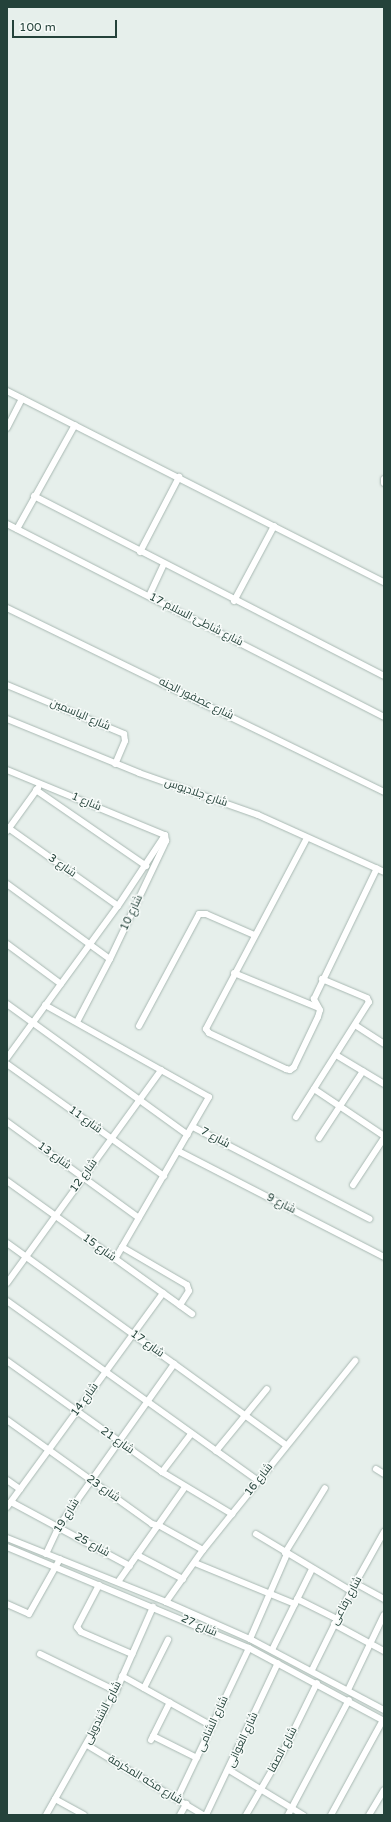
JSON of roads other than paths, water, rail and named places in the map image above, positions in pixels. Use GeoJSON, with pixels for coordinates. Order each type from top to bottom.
{"type":"FeatureCollection","features":[{"type":"Feature","properties":{"kind":"street"},"geometry":{"type":"LineString","coordinates":[[7,391],[384,582]]}},
{"type":"Feature","properties":{"kind":"street"},"geometry":{"type":"LineString","coordinates":[[7,428],[22,399]]}},
{"type":"Feature","properties":{"kind":"street"},"geometry":{"type":"LineString","coordinates":[[17,529],[34,496],[75,425]]}},
{"type":"Feature","properties":{"kind":"street"},"geometry":{"type":"LineString","coordinates":[[140,552],[179,477]]}},
{"type":"Feature","properties":{"kind":"street"},"geometry":{"type":"LineString","coordinates":[[34,496],[234,601],[384,676]]}},
{"type":"Feature","properties":{"kind":"street","name":"شارع شاطئ السلام 17"},"geometry":{"type":"LineString","coordinates":[[7,524],[384,717]]}},
{"type":"Feature","properties":{"kind":"street"},"geometry":{"type":"LineString","coordinates":[[234,601],[274,526]]}},
{"type":"Feature","properties":{"kind":"street"},"geometry":{"type":"LineString","coordinates":[[149,596],[164,564]]}},
{"type":"Feature","properties":{"kind":"street","name":"شارع عصفور الجنه"},"geometry":{"type":"LineString","coordinates":[[7,608],[384,792]]}},
{"type":"Feature","properties":{"kind":"street","name":"شارع الياسمين"},"geometry":{"type":"LineString","coordinates":[[7,685],[124,734],[125,741],[115,764]]}},
{"type":"Feature","properties":{"kind":"street","name":"شارع جلاديوس"},"geometry":{"type":"LineString","coordinates":[[7,719],[115,764],[258,815],[384,872]]}},
{"type":"Feature","properties":{"kind":"street","name":"شارع 1"},"geometry":{"type":"LineString","coordinates":[[7,770],[165,835]]}},
{"type":"Feature","properties":{"kind":"street"},"geometry":{"type":"LineString","coordinates":[[8,829],[41,784]]}},
{"type":"Feature","properties":{"kind":"street"},"geometry":{"type":"LineString","coordinates":[[36,790],[146,866]]}},
{"type":"Feature","properties":{"kind":"street","name":"شارع 3"},"geometry":{"type":"LineString","coordinates":[[8,829],[118,906]]}},
{"type":"Feature","properties":{"kind":"street","name":"شارع 10"},"geometry":{"type":"LineString","coordinates":[[7,1058],[118,906],[146,866],[165,835]]}},
{"type":"Feature","properties":{"kind":"street","name":"شارع 10"},"geometry":{"type":"LineString","coordinates":[[77,1022],[110,959],[166,841],[165,835]]}},
{"type":"Feature","properties":{"kind":"street"},"geometry":{"type":"LineString","coordinates":[[307,838],[254,934],[207,1024],[206,1031],[286,1070],[290,1070],[294,1067],[318,1018],[320,1013],[314,999],[322,979],[377,868]]}},
{"type":"Feature","properties":{"kind":"street"},"geometry":{"type":"LineString","coordinates":[[7,884],[110,959]]}},
{"type":"Feature","properties":{"kind":"street"},"geometry":{"type":"LineString","coordinates":[[139,1026],[199,914],[206,914],[254,934]]}},
{"type":"Feature","properties":{"kind":"street"},"geometry":{"type":"LineString","coordinates":[[7,944],[61,984]]}},
{"type":"Feature","properties":{"kind":"street"},"geometry":{"type":"LineString","coordinates":[[234,973],[317,1007]]}},
{"type":"Feature","properties":{"kind":"street"},"geometry":{"type":"LineString","coordinates":[[296,1117],[367,1006],[367,998],[322,979]]}},
{"type":"Feature","properties":{"kind":"street"},"geometry":{"type":"LineString","coordinates":[[7,1004],[188,1135]]}},
{"type":"Feature","properties":{"kind":"street","name":"شارع 7"},"geometry":{"type":"LineString","coordinates":[[45,1005],[209,1097],[192,1126],[370,1219]]}},
{"type":"Feature","properties":{"kind":"street"},"geometry":{"type":"LineString","coordinates":[[355,1025],[384,1044]]}},
{"type":"Feature","properties":{"kind":"street"},"geometry":{"type":"LineString","coordinates":[[336,1055],[384,1084]]}},
{"type":"Feature","properties":{"kind":"street","name":"شارع 11"},"geometry":{"type":"LineString","coordinates":[[7,1064],[164,1176]]}},
{"type":"Feature","properties":{"kind":"street","name":"شارع 12"},"geometry":{"type":"LineString","coordinates":[[7,1283],[161,1070]]}},
{"type":"Feature","properties":{"kind":"street"},"geometry":{"type":"LineString","coordinates":[[319,1138],[363,1071]]}},
{"type":"Feature","properties":{"kind":"street"},"geometry":{"type":"LineString","coordinates":[[314,1090],[384,1137],[353,1185]]}},
{"type":"Feature","properties":{"kind":"street","name":"شارع 13"},"geometry":{"type":"LineString","coordinates":[[7,1122],[139,1218]]}},
{"type":"Feature","properties":{"kind":"street"},"geometry":{"type":"LineString","coordinates":[[115,1259],[192,1126]]}},
{"type":"Feature","properties":{"kind":"street","name":"شارع 9"},"geometry":{"type":"LineString","coordinates":[[178,1151],[384,1257]]}},
{"type":"Feature","properties":{"kind":"street","name":"شارع 15"},"geometry":{"type":"LineString","coordinates":[[7,1181],[192,1314]]}},
{"type":"Feature","properties":{"kind":"street","name":"شارع 17"},"geometry":{"type":"LineString","coordinates":[[7,1243],[286,1445]]}},
{"type":"Feature","properties":{"kind":"street"},"geometry":{"type":"LineString","coordinates":[[122,1247],[187,1285],[189,1292],[180,1305]]}},
{"type":"Feature","properties":{"kind":"street","name":"شارع 14"},"geometry":{"type":"LineString","coordinates":[[9,1505],[163,1293]]}},
{"type":"Feature","properties":{"kind":"street"},"geometry":{"type":"LineString","coordinates":[[7,1301],[146,1403],[258,1480]]}},
{"type":"Feature","properties":{"kind":"street","name":"شارع 21"},"geometry":{"type":"LineString","coordinates":[[7,1361],[76,1412],[162,1472],[232,1514]]}},
{"type":"Feature","properties":{"kind":"street","name":"شارع 16"},"geometry":{"type":"LineString","coordinates":[[166,1602],[203,1550],[355,1361]]}},
{"type":"Feature","properties":{"kind":"street","name":"شارع 19"},"geometry":{"type":"LineString","coordinates":[[46,1554],[59,1526],[174,1364]]}},
{"type":"Feature","properties":{"kind":"street"},"geometry":{"type":"LineString","coordinates":[[216,1451],[267,1389]]}},
{"type":"Feature","properties":{"kind":"street","name":"شارع 23"},"geometry":{"type":"LineString","coordinates":[[7,1420],[90,1481],[157,1526],[203,1550]]}},
{"type":"Feature","properties":{"kind":"street"},"geometry":{"type":"LineString","coordinates":[[162,1472],[191,1434]]}},
{"type":"Feature","properties":{"kind":"street"},"geometry":{"type":"LineString","coordinates":[[376,1469],[384,1474]]}},
{"type":"Feature","properties":{"kind":"street"},"geometry":{"type":"LineString","coordinates":[[7,1480],[20,1489]]}},
{"type":"Feature","properties":{"kind":"street"},"geometry":{"type":"LineString","coordinates":[[118,1582],[185,1487]]}},
{"type":"Feature","properties":{"kind":"street"},"geometry":{"type":"LineString","coordinates":[[250,1639],[286,1553],[325,1488]]}},
{"type":"Feature","properties":{"kind":"street","name":"شارع 25"},"geometry":{"type":"LineString","coordinates":[[9,1505],[59,1526],[130,1566]]}},
{"type":"Feature","properties":{"kind":"street","name":"شارع رفاعى"},"geometry":{"type":"LineString","coordinates":[[312,1670],[355,1583],[384,1532]]}},
{"type":"Feature","properties":{"kind":"street"},"geometry":{"type":"LineString","coordinates":[[256,1534],[312,1569],[351,1591]]}},
{"type":"Feature","properties":{"kind":"street","name":"شارع 27"},"geometry":{"type":"LineString","coordinates":[[7,1538],[118,1582],[250,1639],[312,1670],[384,1710]]}},
{"type":"Feature","properties":{"kind":"street","name":"شارع 27"},"geometry":{"type":"LineString","coordinates":[[7,1547],[55,1568],[154,1607],[249,1648],[349,1700],[383,1720]]}},
{"type":"Feature","properties":{"kind":"street"},"geometry":{"type":"LineString","coordinates":[[137,1555],[183,1578]]}},
{"type":"Feature","properties":{"kind":"street"},"geometry":{"type":"LineString","coordinates":[[7,1604],[29,1614],[60,1559]]}},
{"type":"Feature","properties":{"kind":"street"},"geometry":{"type":"LineString","coordinates":[[195,1563],[269,1594],[296,1602],[336,1621],[370,1644],[384,1651]]}},
{"type":"Feature","properties":{"kind":"street"},"geometry":{"type":"LineString","coordinates":[[272,1650],[312,1569]]}},
{"type":"Feature","properties":{"kind":"street"},"geometry":{"type":"LineString","coordinates":[[355,1583],[384,1599]]}},
{"type":"Feature","properties":{"kind":"street"},"geometry":{"type":"LineString","coordinates":[[99,1585],[77,1627],[81,1632],[132,1654]]}},
{"type":"Feature","properties":{"kind":"street","name":"شارع الشندويلى"},"geometry":{"type":"LineString","coordinates":[[46,1815],[116,1691],[154,1607]]}},
{"type":"Feature","properties":{"kind":"street"},"geometry":{"type":"LineString","coordinates":[[348,1690],[384,1615]]}},
{"type":"Feature","properties":{"kind":"street"},"geometry":{"type":"LineString","coordinates":[[144,1688],[168,1640]]}},
{"type":"Feature","properties":{"kind":"street","name":"شارع الشامى"},"geometry":{"type":"LineString","coordinates":[[177,1799],[249,1648]]}},
{"type":"Feature","properties":{"kind":"street"},"geometry":{"type":"LineString","coordinates":[[40,1654],[116,1691]]}},
{"type":"Feature","properties":{"kind":"street"},"geometry":{"type":"LineString","coordinates":[[286,1667],[290,1659]]}},
{"type":"Feature","properties":{"kind":"street","name":"شارع العوانى"},"geometry":{"type":"LineString","coordinates":[[204,1815],[229,1770],[278,1663]]}},
{"type":"Feature","properties":{"kind":"street"},"geometry":{"type":"LineString","coordinates":[[122,1676],[212,1726]]}},
{"type":"Feature","properties":{"kind":"street","name":"شارع الصفا"},"geometry":{"type":"LineString","coordinates":[[246,1815],[262,1789],[317,1683]]}},
{"type":"Feature","properties":{"kind":"street"},"geometry":{"type":"LineString","coordinates":[[288,1815],[349,1700]]}},
{"type":"Feature","properties":{"kind":"street"},"geometry":{"type":"LineString","coordinates":[[170,1702],[152,1738],[197,1758]]}},
{"type":"Feature","properties":{"kind":"street"},"geometry":{"type":"LineString","coordinates":[[330,1815],[383,1720]]}},
{"type":"Feature","properties":{"kind":"street","name":"شارع مكه المكرمة"},"geometry":{"type":"LineString","coordinates":[[87,1744],[204,1815]]}},
{"type":"Feature","properties":{"kind":"street"},"geometry":{"type":"LineString","coordinates":[[229,1770],[303,1815]]}},
{"type":"Feature","properties":{"kind":"street"},"geometry":{"type":"LineString","coordinates":[[369,1815],[384,1790]]}},
{"type":"Feature","properties":{"kind":"street"},"geometry":{"type":"LineString","coordinates":[[55,1798],[84,1815]]}},
{"type":"Feature","properties":{"kind":"street"},"geometry":{"type":"LineString","coordinates":[[180,1815],[186,1804]]}}]}
